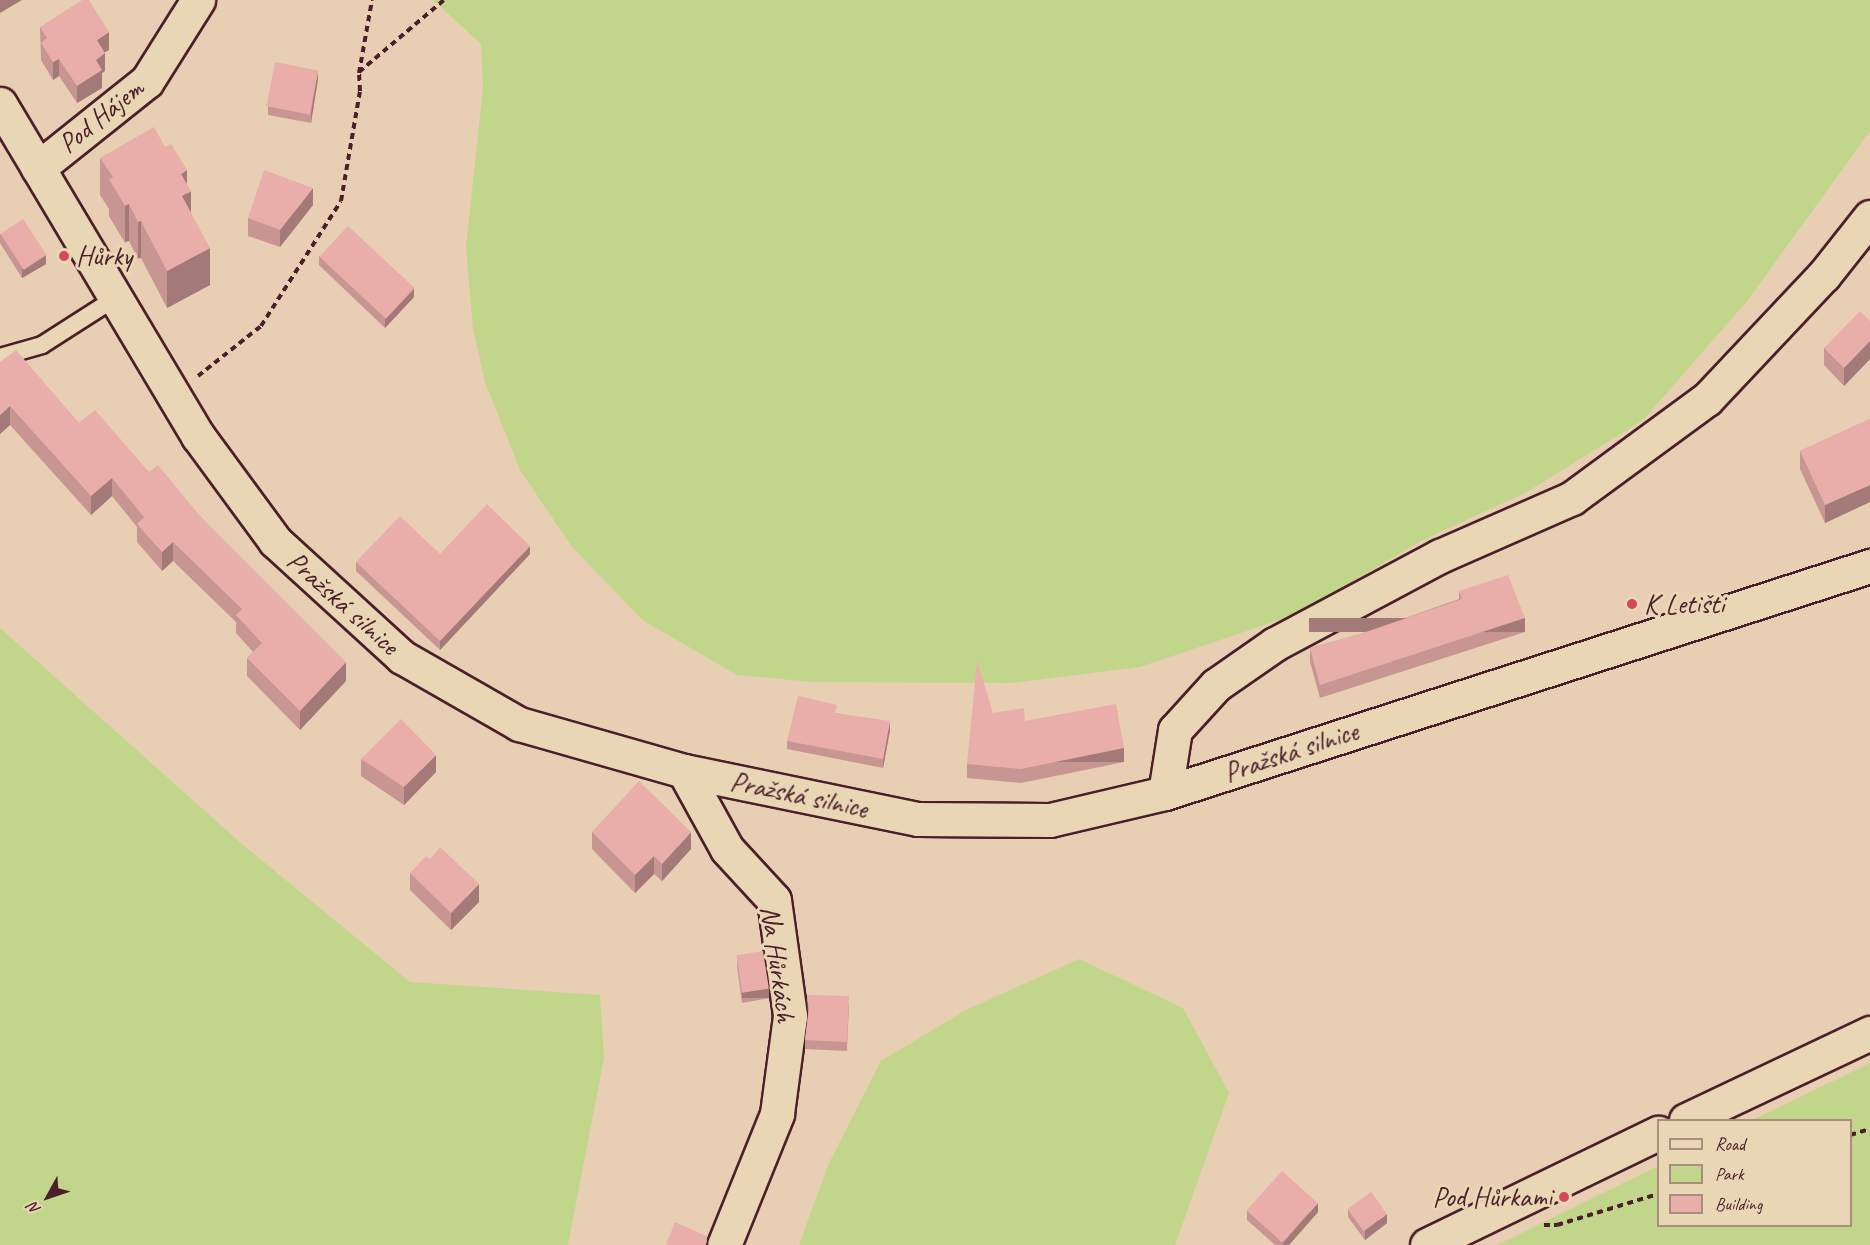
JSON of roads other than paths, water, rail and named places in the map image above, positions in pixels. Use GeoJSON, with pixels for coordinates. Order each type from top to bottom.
{"type":"FeatureCollection","features":[{"type":"Feature","properties":{"kind":"street","name":"Pod Hájem"},"geometry":{"type":"LineString","coordinates":[[38,168],[147,81],[198,0]]}},
{"type":"Feature","properties":{"kind":"street","name":"Pražská silnice"},"geometry":{"type":"LineString","coordinates":[[0,104],[198,436],[275,541],[402,657],[519,724],[684,771],[918,819],[1050,820],[1164,793],[1870,566]]}},
{"type":"Feature","properties":{"kind":"street"},"geometry":{"type":"LineString","coordinates":[[1164,793],[1175,730],[1216,685],[1275,644],[1440,556],[1572,498],[1707,399],[1824,274],[1870,217]]}},
{"type":"Feature","properties":{"kind":"street","name":"Na Hůrkách"},"geometry":{"type":"LineString","coordinates":[[684,771],[727,849],[774,900],[790,1016],[777,1114],[724,1245]]}},
{"type":"Feature","properties":{"kind":"street"},"geometry":{"type":"LineString","coordinates":[[1688,1119],[1870,1033]]}},
{"type":"Feature","properties":{"kind":"street"},"geometry":{"type":"LineString","coordinates":[[1427,1245],[1657,1134]]}},
{"type":"Feature","properties":{"kind":"lane"},"geometry":{"type":"LineString","coordinates":[[0,357],[42,345],[117,297]]}},
{"type":"Feature","properties":{"kind":"place","name":"Hůrky"},"geometry":{"type":"Point","coordinates":[64,256]}},
{"type":"Feature","properties":{"kind":"place","name":"K Letišti"},"geometry":{"type":"Point","coordinates":[1632,604]}},
{"type":"Feature","properties":{"kind":"place","name":"Pod Hůrkami"},"geometry":{"type":"Point","coordinates":[1564,1197]}}]}
